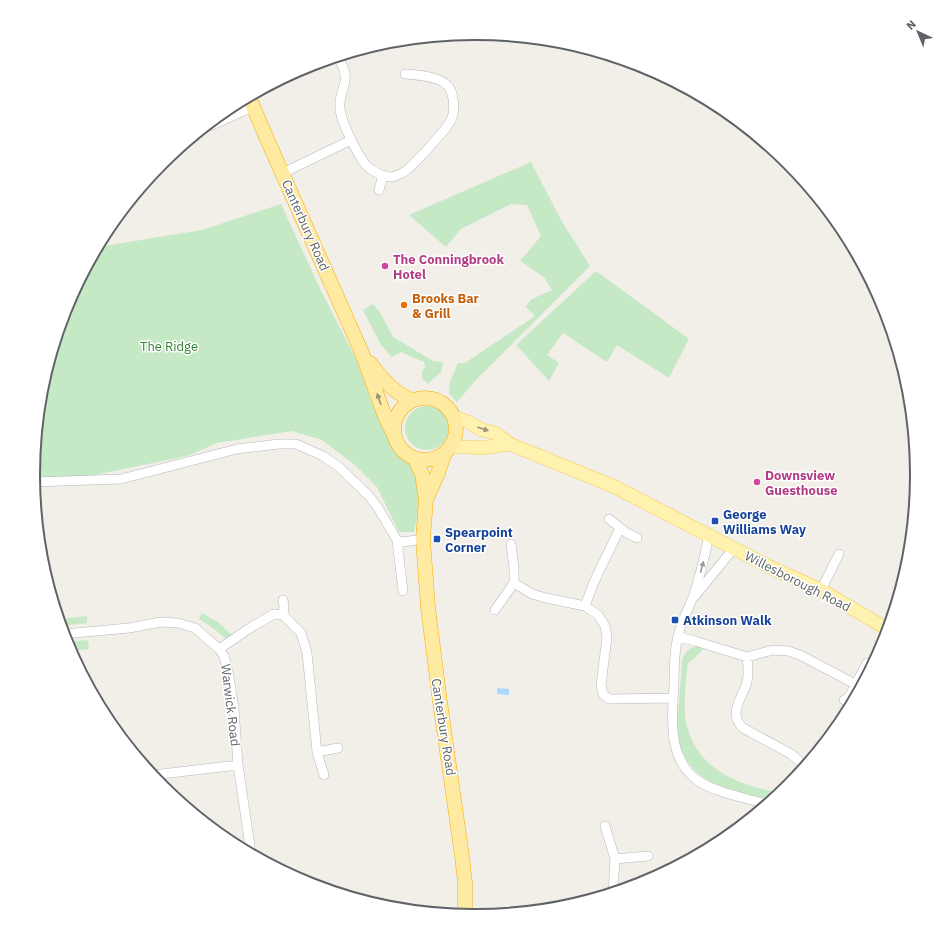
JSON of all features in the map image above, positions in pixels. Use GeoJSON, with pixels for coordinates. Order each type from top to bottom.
{"type":"FeatureCollection","features":[{"type":"Feature","properties":{"kind":"highway","name":"Canterbury Road"},"geometry":{"type":"LineString","coordinates":[[251,102],[362,353],[384,414],[394,435]]}},
{"type":"Feature","properties":{"kind":"highway","name":"Canterbury Road"},"geometry":{"type":"LineString","coordinates":[[362,353],[380,376],[394,390],[403,397],[412,400]]}},
{"type":"Feature","properties":{"kind":"highway"},"geometry":{"type":"LineString","coordinates":[[420,398],[437,400],[448,407],[454,417],[457,427],[456,438],[447,451],[435,459],[415,459],[405,454],[398,445],[394,435],[394,425],[397,415],[404,406],[412,400],[420,398]]}},
{"type":"Feature","properties":{"kind":"highway","name":"Canterbury Road"},"geometry":{"type":"LineString","coordinates":[[426,500],[447,451]]}},
{"type":"Feature","properties":{"kind":"highway","name":"Canterbury Road"},"geometry":{"type":"LineString","coordinates":[[415,459],[422,474],[426,500],[423,539],[431,638],[462,856],[465,882],[465,909]]}},
{"type":"Feature","properties":{"kind":"main road","name":"Willesborough Road"},"geometry":{"type":"LineString","coordinates":[[454,417],[468,422],[482,430],[495,433],[510,444],[613,486],[774,569],[821,590],[882,626]]}},
{"type":"Feature","properties":{"kind":"main road"},"geometry":{"type":"LineString","coordinates":[[447,451],[470,447],[481,448],[510,444]]}},
{"type":"Feature","properties":{"kind":"street"},"geometry":{"type":"LineString","coordinates":[[340,62],[346,76],[340,109],[342,119],[351,140],[371,170],[393,177],[404,172],[446,128],[452,119],[453,97],[448,85],[433,77],[405,74]]}},
{"type":"Feature","properties":{"kind":"street"},"geometry":{"type":"LineString","coordinates":[[417,75],[417,85]]}},
{"type":"Feature","properties":{"kind":"street"},"geometry":{"type":"LineString","coordinates":[[283,173],[351,140]]}},
{"type":"Feature","properties":{"kind":"street"},"geometry":{"type":"LineString","coordinates":[[379,190],[383,175]]}},
{"type":"Feature","properties":{"kind":"street"},"geometry":{"type":"LineString","coordinates":[[40,482],[121,479],[237,448],[296,444],[310,450],[339,467],[369,496],[378,508],[397,540],[403,591]]}},
{"type":"Feature","properties":{"kind":"street"},"geometry":{"type":"LineString","coordinates":[[609,519],[620,528],[637,538]]}},
{"type":"Feature","properties":{"kind":"street"},"geometry":{"type":"LineString","coordinates":[[585,606],[594,582],[620,528]]}},
{"type":"Feature","properties":{"kind":"street"},"geometry":{"type":"LineString","coordinates":[[709,535],[703,564],[678,637],[673,698],[673,736],[675,747],[678,757],[688,772],[697,780],[711,788],[760,802]]}},
{"type":"Feature","properties":{"kind":"street"},"geometry":{"type":"LineString","coordinates":[[397,540],[403,542],[423,539]]}},
{"type":"Feature","properties":{"kind":"street"},"geometry":{"type":"LineString","coordinates":[[495,610],[514,583],[511,544]]}},
{"type":"Feature","properties":{"kind":"street"},"geometry":{"type":"LineString","coordinates":[[692,598],[734,548]]}},
{"type":"Feature","properties":{"kind":"street"},"geometry":{"type":"LineString","coordinates":[[821,590],[840,554]]}},
{"type":"Feature","properties":{"kind":"street"},"geometry":{"type":"LineString","coordinates":[[514,583],[533,594],[585,606],[598,615],[605,626],[607,637],[601,685],[603,694],[609,699],[673,698]]}},
{"type":"Feature","properties":{"kind":"street"},"geometry":{"type":"LineString","coordinates":[[282,615],[284,606],[283,600]]}},
{"type":"Feature","properties":{"kind":"street"},"geometry":{"type":"LineString","coordinates":[[219,649],[274,614],[282,615],[301,633],[307,653],[317,752],[324,775]]}},
{"type":"Feature","properties":{"kind":"street","name":"Warwick Road"},"geometry":{"type":"LineString","coordinates":[[71,633],[129,628],[161,622],[178,623],[195,628],[219,649],[224,656],[228,671],[234,708],[238,765],[250,846]]}},
{"type":"Feature","properties":{"kind":"street"},"geometry":{"type":"LineString","coordinates":[[678,637],[695,640],[747,657],[773,650],[788,651],[800,655],[856,684]]}},
{"type":"Feature","properties":{"kind":"street"},"geometry":{"type":"LineString","coordinates":[[747,657],[749,674],[747,683],[736,707],[739,724],[743,728],[791,754],[801,762]]}},
{"type":"Feature","properties":{"kind":"street"},"geometry":{"type":"LineString","coordinates":[[860,675],[867,662]]}},
{"type":"Feature","properties":{"kind":"street"},"geometry":{"type":"LineString","coordinates":[[317,752],[338,748]]}},
{"type":"Feature","properties":{"kind":"street"},"geometry":{"type":"LineString","coordinates":[[160,774],[238,765]]}},
{"type":"Feature","properties":{"kind":"street"},"geometry":{"type":"LineString","coordinates":[[605,826],[615,859],[613,886]]}},
{"type":"Feature","properties":{"kind":"street"},"geometry":{"type":"LineString","coordinates":[[615,859],[648,856]]}},
{"type":"Feature","properties":{"kind":"green space"},"geometry":{"type":"Polygon","coordinates":[[[531,162],[561,220],[590,266],[474,382],[457,402],[449,393],[450,382],[458,363],[465,363],[535,316],[526,307],[530,300],[552,290],[544,277],[520,261],[541,236],[527,205],[511,204],[461,229],[446,247],[409,215],[531,162]]]}},
{"type":"Feature","properties":{"kind":"green space","name":"The Ridge"},"geometry":{"type":"Polygon","coordinates":[[[281,204],[321,291],[356,359],[375,411],[398,452],[416,469],[420,502],[414,532],[399,532],[377,487],[355,465],[322,440],[292,431],[217,443],[187,456],[94,475],[40,479],[41,446],[44,418],[55,362],[85,282],[106,246],[202,230],[281,204]]]}},
{"type":"Feature","properties":{"kind":"green space"},"geometry":{"type":"Polygon","coordinates":[[[596,271],[689,339],[669,378],[617,345],[607,362],[563,333],[547,355],[559,363],[549,381],[516,345],[596,271]]]}},
{"type":"Feature","properties":{"kind":"green space"},"geometry":{"type":"Polygon","coordinates":[[[373,304],[381,314],[393,337],[433,361],[443,362],[441,372],[428,384],[422,378],[422,372],[425,367],[424,362],[401,352],[392,357],[381,345],[363,310],[373,304]]]}},
{"type":"Feature","properties":{"kind":"green space"},"geometry":{"type":"Polygon","coordinates":[[[427,406],[439,410],[445,416],[449,428],[445,440],[439,446],[427,450],[415,446],[409,440],[405,428],[409,416],[415,410],[427,406]]]}},
{"type":"Feature","properties":{"kind":"green space"},"geometry":{"type":"Polygon","coordinates":[[[202,613],[219,623],[232,635],[226,639],[199,619],[202,613]]]}},
{"type":"Feature","properties":{"kind":"green space"},"geometry":{"type":"Polygon","coordinates":[[[87,616],[87,623],[68,625],[66,618],[87,616]]]}},
{"type":"Feature","properties":{"kind":"green space"},"geometry":{"type":"Polygon","coordinates":[[[88,640],[89,649],[78,650],[74,641],[88,640]]]}},
{"type":"Feature","properties":{"kind":"green space"},"geometry":{"type":"Polygon","coordinates":[[[697,646],[704,648],[693,660],[688,663],[686,676],[685,717],[691,739],[699,753],[721,773],[735,780],[772,791],[764,798],[734,790],[706,779],[692,767],[682,752],[678,735],[678,726],[682,662],[686,652],[697,646]]]}},
{"type":"Feature","properties":{"kind":"water"},"geometry":{"type":"Polygon","coordinates":[[[497,688],[509,689],[509,695],[497,694],[497,688]]]}},
{"type":"Feature","properties":{"kind":"place","name":"The Conningbrook Hotel"},"geometry":{"type":"Point","coordinates":[385,266]}},
{"type":"Feature","properties":{"kind":"place","name":"Brooks Bar & Grill"},"geometry":{"type":"Point","coordinates":[404,305]}},
{"type":"Feature","properties":{"kind":"place","name":"Downsview Guesthouse"},"geometry":{"type":"Point","coordinates":[757,482]}},
{"type":"Feature","properties":{"kind":"place","name":"George Williams Way"},"geometry":{"type":"Point","coordinates":[715,521]}},
{"type":"Feature","properties":{"kind":"place","name":"Spearpoint Corner"},"geometry":{"type":"Point","coordinates":[437,539]}},
{"type":"Feature","properties":{"kind":"place","name":"Atkinson Walk"},"geometry":{"type":"Point","coordinates":[675,620]}}]}
